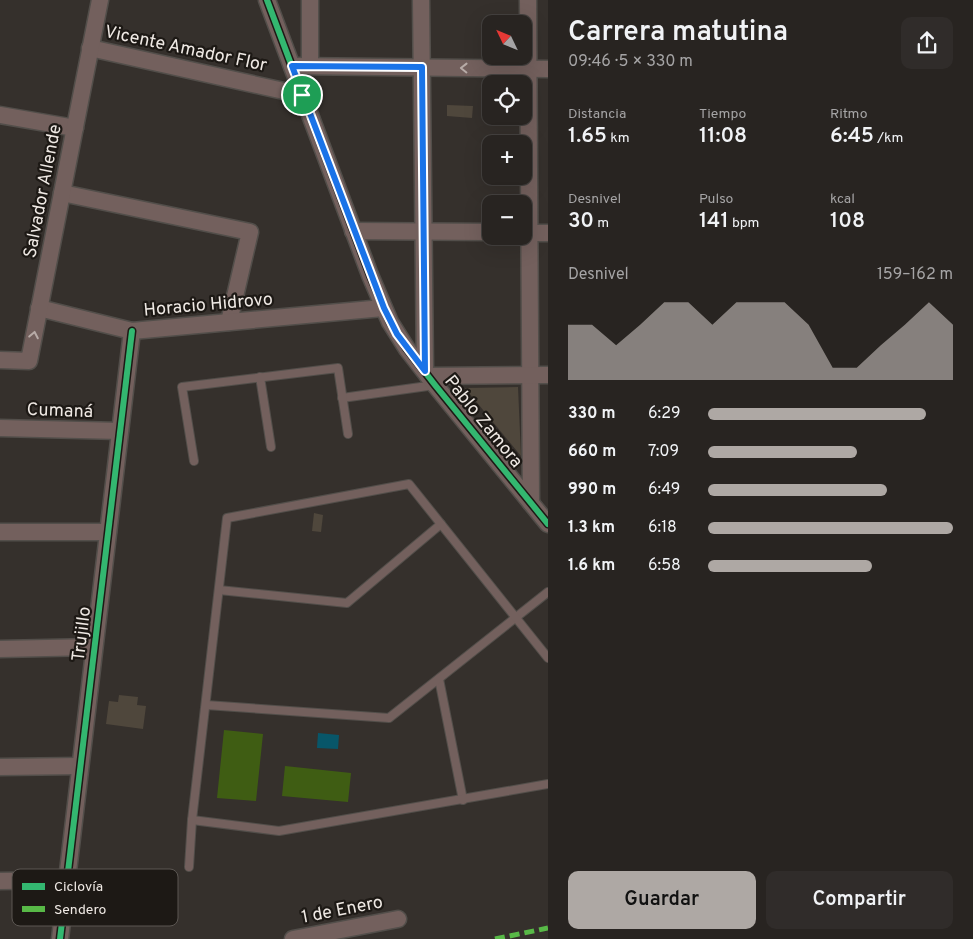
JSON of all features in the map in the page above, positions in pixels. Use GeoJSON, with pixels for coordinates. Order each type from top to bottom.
{"type":"FeatureCollection","features":[{"type":"Feature","properties":{"kind":"street","name":"Salvador Allende"},"geometry":{"type":"LineString","coordinates":[[0,360],[29,361],[100,0]]}},
{"type":"Feature","properties":{"kind":"street","name":"Pablo Zamora"},"geometry":{"type":"LineString","coordinates":[[267,0],[353,231],[384,308],[397,334],[429,378],[542,514]]}},
{"type":"Feature","properties":{"kind":"street"},"geometry":{"type":"LineString","coordinates":[[310,0],[310,66]]}},
{"type":"Feature","properties":{"kind":"street"},"geometry":{"type":"LineString","coordinates":[[421,0],[424,232],[429,378],[548,376]]}},
{"type":"Feature","properties":{"kind":"street"},"geometry":{"type":"LineString","coordinates":[[527,195],[528,0]]}},
{"type":"Feature","properties":{"kind":"street","name":"Vicente Amador Flor"},"geometry":{"type":"LineString","coordinates":[[90,48],[302,95]]}},
{"type":"Feature","properties":{"kind":"street"},"geometry":{"type":"LineString","coordinates":[[292,66],[548,68]]}},
{"type":"Feature","properties":{"kind":"street"},"geometry":{"type":"LineString","coordinates":[[0,115],[74,128]]}},
{"type":"Feature","properties":{"kind":"street"},"geometry":{"type":"LineString","coordinates":[[62,192],[250,232],[229,322]]}},
{"type":"Feature","properties":{"kind":"street"},"geometry":{"type":"LineString","coordinates":[[353,231],[482,232]]}},
{"type":"Feature","properties":{"kind":"street"},"geometry":{"type":"LineString","coordinates":[[532,233],[548,233]]}},
{"type":"Feature","properties":{"kind":"street"},"geometry":{"type":"LineString","coordinates":[[527,245],[530,375],[542,514]]}},
{"type":"Feature","properties":{"kind":"street","name":"Horacio Hidrovo"},"geometry":{"type":"LineString","coordinates":[[39,308],[132,332],[384,308]]}},
{"type":"Feature","properties":{"kind":"street","name":"Trujillo"},"geometry":{"type":"LineString","coordinates":[[68,869],[132,332]]}},
{"type":"Feature","properties":{"kind":"street","name":"Cumaná"},"geometry":{"type":"LineString","coordinates":[[0,428],[120,431]]}},
{"type":"Feature","properties":{"kind":"street"},"geometry":{"type":"LineString","coordinates":[[0,532],[108,532]]}},
{"type":"Feature","properties":{"kind":"street"},"geometry":{"type":"LineString","coordinates":[[0,649],[94,647]]}},
{"type":"Feature","properties":{"kind":"street"},"geometry":{"type":"LineString","coordinates":[[0,767],[80,766]]}},
{"type":"Feature","properties":{"kind":"street","name":"1 de Enero"},"geometry":{"type":"LineString","coordinates":[[293,939],[348,934],[398,919]]}},
{"type":"Feature","properties":{"kind":"street","name":"Trujillo"},"geometry":{"type":"LineString","coordinates":[[60,939],[62,926]]}},
{"type":"Feature","properties":{"kind":"lane"},"geometry":{"type":"LineString","coordinates":[[194,461],[182,387],[338,368],[348,434]]}},
{"type":"Feature","properties":{"kind":"lane"},"geometry":{"type":"LineString","coordinates":[[260,377],[271,447]]}},
{"type":"Feature","properties":{"kind":"lane"},"geometry":{"type":"LineString","coordinates":[[342,398],[429,378]]}},
{"type":"Feature","properties":{"kind":"lane"},"geometry":{"type":"LineString","coordinates":[[189,867],[192,820],[227,518],[409,484],[548,658]]}},
{"type":"Feature","properties":{"kind":"lane"},"geometry":{"type":"LineString","coordinates":[[218,590],[347,603],[441,524]]}},
{"type":"Feature","properties":{"kind":"lane"},"geometry":{"type":"LineString","coordinates":[[206,705],[389,718],[548,592]]}},
{"type":"Feature","properties":{"kind":"lane"},"geometry":{"type":"LineString","coordinates":[[439,679],[463,800]]}},
{"type":"Feature","properties":{"kind":"lane"},"geometry":{"type":"LineString","coordinates":[[192,820],[279,831],[548,784]]}},
{"type":"Feature","properties":{"kind":"green space"},"geometry":{"type":"Polygon","coordinates":[[[224,730],[263,734],[256,801],[217,798],[224,730]]]}},
{"type":"Feature","properties":{"kind":"green space"},"geometry":{"type":"Polygon","coordinates":[[[285,766],[351,773],[348,802],[282,796],[285,766]]]}},
{"type":"Feature","properties":{"kind":"water"},"geometry":{"type":"Polygon","coordinates":[[[318,733],[339,735],[338,749],[317,748],[318,733]]]}},
{"type":"Feature","properties":{"kind":"building"},"geometry":{"type":"Polygon","coordinates":[[[447,105],[473,106],[472,118],[447,116],[447,105]]]}},
{"type":"Feature","properties":{"kind":"building"},"geometry":{"type":"Polygon","coordinates":[[[518,387],[521,456],[465,388],[518,387]]]}},
{"type":"Feature","properties":{"kind":"building"},"geometry":{"type":"Polygon","coordinates":[[[314,513],[323,515],[321,532],[312,531],[314,513]]]}},
{"type":"Feature","properties":{"kind":"building"},"geometry":{"type":"Polygon","coordinates":[[[119,695],[138,697],[137,705],[146,706],[143,729],[106,724],[109,701],[118,702],[119,695]]]}},
{"type":"Feature","properties":{"kind":"marked path"},"geometry":{"type":"LineString","coordinates":[[495,939],[548,928]]}},
{"type":"Feature","properties":{"kind":"cycle path"},"geometry":{"type":"LineString","coordinates":[[267,0],[370,275],[390,322],[407,349],[435,385],[548,524]]}},
{"type":"Feature","properties":{"kind":"cycle path"},"geometry":{"type":"LineString","coordinates":[[68,869],[132,331]]}},
{"type":"Feature","properties":{"kind":"cycle path"},"geometry":{"type":"LineString","coordinates":[[60,939],[62,926]]}},
{"type":"Feature","properties":{"kind":"route"},"geometry":{"type":"LineString","coordinates":[[292,66],[422,67],[425,371],[390,322],[370,275],[302,95],[292,66]]}}]}
